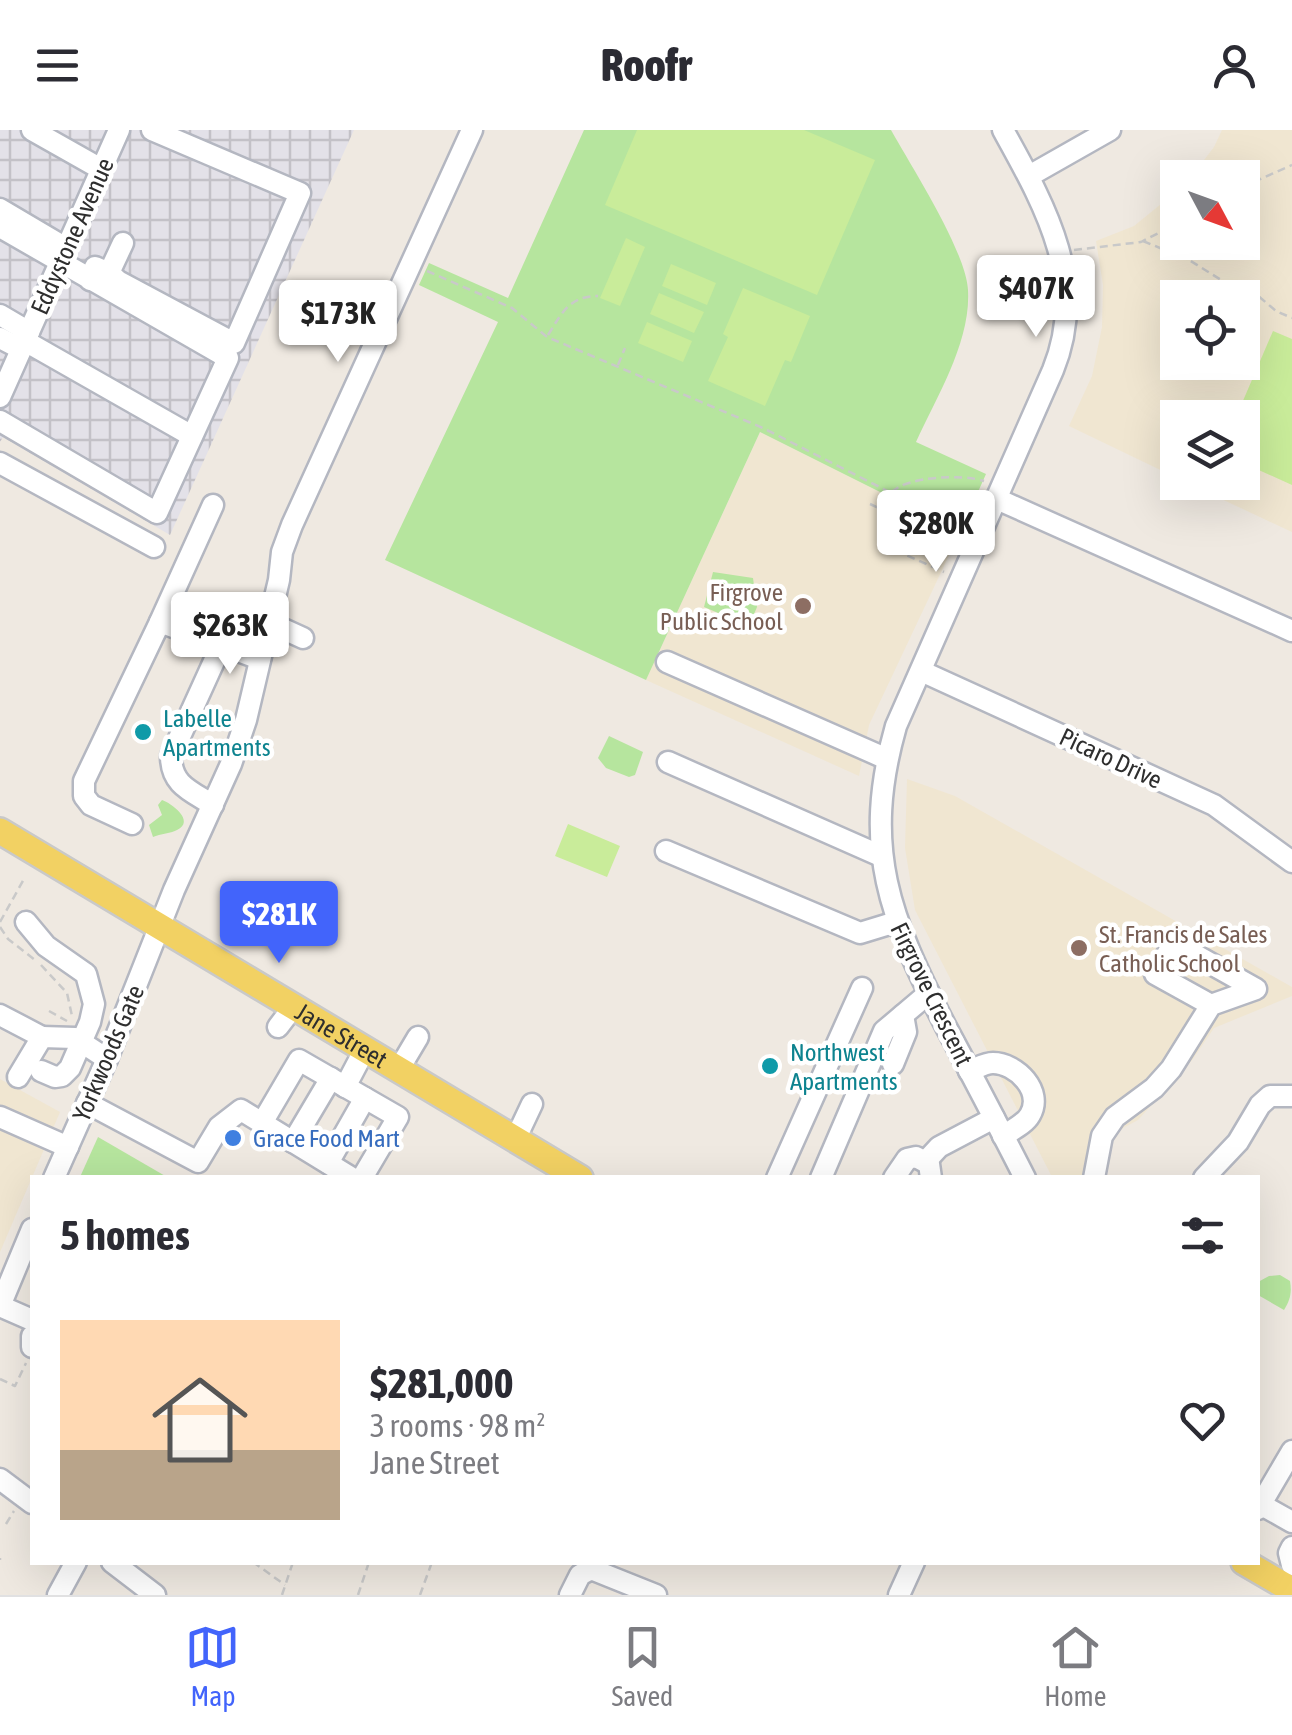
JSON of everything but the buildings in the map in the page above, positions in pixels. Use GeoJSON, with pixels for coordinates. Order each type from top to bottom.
{"type":"FeatureCollection","features":[{"type":"Feature","properties":{"kind":"main road","name":"Jane Street"},"geometry":{"type":"LineString","coordinates":[[0,831],[162,928],[286,1016],[365,1048],[575,1175]]}},
{"type":"Feature","properties":{"kind":"main road"},"geometry":{"type":"LineString","coordinates":[[1254,1565],[1289,1576]]}},
{"type":"Feature","properties":{"kind":"street"},"geometry":{"type":"LineString","coordinates":[[32,130],[101,170]]}},
{"type":"Feature","properties":{"kind":"street","name":"Eddystone Avenue"},"geometry":{"type":"LineString","coordinates":[[0,396],[119,130]]}},
{"type":"Feature","properties":{"kind":"street"},"geometry":{"type":"LineString","coordinates":[[100,276],[234,343],[300,193],[152,130]]}},
{"type":"Feature","properties":{"kind":"street"},"geometry":{"type":"LineString","coordinates":[[162,928],[174,890],[246,720],[282,552],[292,525],[472,130]]}},
{"type":"Feature","properties":{"kind":"street","name":"Firgrove Crescent"},"geometry":{"type":"LineString","coordinates":[[1003,130],[1029,176],[1059,244],[1067,294],[1066,321],[1057,360],[896,726],[887,759],[880,820],[881,856],[896,922],[1024,1175]]}},
{"type":"Feature","properties":{"kind":"street"},"geometry":{"type":"LineString","coordinates":[[1029,176],[1110,130]]}},
{"type":"Feature","properties":{"kind":"street"},"geometry":{"type":"LineString","coordinates":[[0,209],[63,255]]}},
{"type":"Feature","properties":{"kind":"street"},"geometry":{"type":"LineString","coordinates":[[0,227],[100,276],[228,358],[157,513],[0,421]]}},
{"type":"Feature","properties":{"kind":"street"},"geometry":{"type":"LineString","coordinates":[[100,276],[123,243]]}},
{"type":"Feature","properties":{"kind":"street"},"geometry":{"type":"LineString","coordinates":[[0,316],[25,341],[192,436]]}},
{"type":"Feature","properties":{"kind":"street"},"geometry":{"type":"LineString","coordinates":[[0,338],[25,341]]}},
{"type":"Feature","properties":{"kind":"street"},"geometry":{"type":"LineString","coordinates":[[0,463],[154,546]]}},
{"type":"Feature","properties":{"kind":"street"},"geometry":{"type":"LineString","coordinates":[[999,493],[1292,631]]}},
{"type":"Feature","properties":{"kind":"street"},"geometry":{"type":"LineString","coordinates":[[132,824],[91,805],[84,796],[84,781],[213,505]]}},
{"type":"Feature","properties":{"kind":"street"},"geometry":{"type":"LineString","coordinates":[[160,622],[260,659]]}},
{"type":"Feature","properties":{"kind":"street"},"geometry":{"type":"LineString","coordinates":[[268,622],[303,638]]}},
{"type":"Feature","properties":{"kind":"street"},"geometry":{"type":"LineString","coordinates":[[213,805],[179,784],[172,772],[172,756],[221,646]]}},
{"type":"Feature","properties":{"kind":"street"},"geometry":{"type":"LineString","coordinates":[[667,662],[887,759]]}},
{"type":"Feature","properties":{"kind":"street","name":"Picaro Drive"},"geometry":{"type":"LineString","coordinates":[[921,671],[1214,805],[1292,862]]}},
{"type":"Feature","properties":{"kind":"street"},"geometry":{"type":"LineString","coordinates":[[668,762],[881,856]]}},
{"type":"Feature","properties":{"kind":"street"},"geometry":{"type":"LineString","coordinates":[[666,851],[860,933],[896,922]]}},
{"type":"Feature","properties":{"kind":"street"},"geometry":{"type":"LineString","coordinates":[[26,922],[46,946],[86,974],[94,1004],[70,1068],[62,1076],[54,1077],[41,1071]]}},
{"type":"Feature","properties":{"kind":"street","name":"Yorkwoods Gate"},"geometry":{"type":"LineString","coordinates":[[55,1175],[162,928]]}},
{"type":"Feature","properties":{"kind":"street"},"geometry":{"type":"LineString","coordinates":[[778,1175],[862,988]]}},
{"type":"Feature","properties":{"kind":"street"},"geometry":{"type":"LineString","coordinates":[[822,1175],[884,1031],[929,993]]}},
{"type":"Feature","properties":{"kind":"street"},"geometry":{"type":"LineString","coordinates":[[1095,1175],[1106,1127],[1171,1069],[1210,1005]]}},
{"type":"Feature","properties":{"kind":"street"},"geometry":{"type":"LineString","coordinates":[[893,1064],[906,1032],[903,1015]]}},
{"type":"Feature","properties":{"kind":"street"},"geometry":{"type":"LineString","coordinates":[[3,1024],[42,1037],[62,1036],[82,1042],[108,1059]]}},
{"type":"Feature","properties":{"kind":"street"},"geometry":{"type":"LineString","coordinates":[[400,1068],[418,1036]]}},
{"type":"Feature","properties":{"kind":"street"},"geometry":{"type":"LineString","coordinates":[[18,1076],[42,1037]]}},
{"type":"Feature","properties":{"kind":"street"},"geometry":{"type":"LineString","coordinates":[[293,1142],[365,1048]]}},
{"type":"Feature","properties":{"kind":"street"},"geometry":{"type":"LineString","coordinates":[[262,1123],[299,1060],[398,1118],[364,1175]]}},
{"type":"Feature","properties":{"kind":"street"},"geometry":{"type":"LineString","coordinates":[[896,1175],[908,1158],[916,1157],[929,1170],[939,1148],[1030,1115],[1031,1091],[1024,1077],[1007,1065],[989,1062],[969,1071]]}},
{"type":"Feature","properties":{"kind":"street"},"geometry":{"type":"LineString","coordinates":[[1207,1175],[1238,1142],[1260,1104],[1270,1096],[1292,1096]]}},
{"type":"Feature","properties":{"kind":"street"},"geometry":{"type":"LineString","coordinates":[[328,1163],[366,1098]]}},
{"type":"Feature","properties":{"kind":"street"},"geometry":{"type":"LineString","coordinates":[[86,1102],[198,1162],[220,1128],[242,1110],[347,1175]]}},
{"type":"Feature","properties":{"kind":"street"},"geometry":{"type":"LineString","coordinates":[[515,1140],[532,1104]]}},
{"type":"Feature","properties":{"kind":"street"},"geometry":{"type":"LineString","coordinates":[[0,1117],[68,1147]]}},
{"type":"Feature","properties":{"kind":"street"},"geometry":{"type":"LineString","coordinates":[[30,1234],[0,1306],[30,1319]]}},
{"type":"Feature","properties":{"kind":"street"},"geometry":{"type":"LineString","coordinates":[[1260,1505],[1292,1450]]}},
{"type":"Feature","properties":{"kind":"street"},"geometry":{"type":"LineString","coordinates":[[0,1480],[24,1506]]}},
{"type":"Feature","properties":{"kind":"street"},"geometry":{"type":"LineString","coordinates":[[1260,1507],[1292,1522]]}},
{"type":"Feature","properties":{"kind":"street"},"geometry":{"type":"LineString","coordinates":[[1289,1576],[1292,1548]]}},
{"type":"Feature","properties":{"kind":"street"},"geometry":{"type":"LineString","coordinates":[[58,1595],[74,1565]]}},
{"type":"Feature","properties":{"kind":"street"},"geometry":{"type":"LineString","coordinates":[[116,1565],[156,1595]]}},
{"type":"Feature","properties":{"kind":"street"},"geometry":{"type":"LineString","coordinates":[[899,1595],[913,1565]]}},
{"type":"Feature","properties":{"kind":"street"},"geometry":{"type":"LineString","coordinates":[[570,1595],[580,1576],[591,1569],[656,1595]]}},
{"type":"Feature","properties":{"kind":"path"},"geometry":{"type":"LineString","coordinates":[[1260,178],[1292,165]]}},
{"type":"Feature","properties":{"kind":"path"},"geometry":{"type":"LineString","coordinates":[[1080,249],[1142,241],[1160,232]]}},
{"type":"Feature","properties":{"kind":"path"},"geometry":{"type":"LineString","coordinates":[[1142,241],[1189,260],[1239,291],[1256,294],[1292,318]]}},
{"type":"Feature","properties":{"kind":"path"},"geometry":{"type":"LineString","coordinates":[[412,264],[512,308],[548,337],[762,428],[981,533]]}},
{"type":"Feature","properties":{"kind":"path"},"geometry":{"type":"LineString","coordinates":[[548,337],[571,302],[583,296],[598,296]]}},
{"type":"Feature","properties":{"kind":"path"},"geometry":{"type":"LineString","coordinates":[[617,367],[625,348]]}},
{"type":"Feature","properties":{"kind":"path"},"geometry":{"type":"LineString","coordinates":[[891,493],[906,482],[963,477],[999,493]]}},
{"type":"Feature","properties":{"kind":"path"},"geometry":{"type":"LineString","coordinates":[[870,504],[958,543]]}},
{"type":"Feature","properties":{"kind":"path"},"geometry":{"type":"LineString","coordinates":[[899,518],[886,546],[945,572]]}},
{"type":"Feature","properties":{"kind":"path"},"geometry":{"type":"LineString","coordinates":[[24,880],[0,925],[8,939],[48,970],[67,992],[74,1025],[49,1011]]}},
{"type":"Feature","properties":{"kind":"path"},"geometry":{"type":"LineString","coordinates":[[0,1379],[15,1386],[30,1354]]}},
{"type":"Feature","properties":{"kind":"path"},"geometry":{"type":"LineString","coordinates":[[6,1524],[24,1506]]}},
{"type":"Feature","properties":{"kind":"path"},"geometry":{"type":"LineString","coordinates":[[257,1565],[285,1584]]}},
{"type":"Feature","properties":{"kind":"path"},"geometry":{"type":"LineString","coordinates":[[282,1595],[291,1565]]}},
{"type":"Feature","properties":{"kind":"path"},"geometry":{"type":"LineString","coordinates":[[358,1595],[368,1565]]}},
{"type":"Feature","properties":{"kind":"path"},"geometry":{"type":"LineString","coordinates":[[420,1595],[431,1565]]}},
{"type":"Feature","properties":{"kind":"shaded area"},"geometry":{"type":"Polygon","coordinates":[[[0,130],[354,130],[170,535],[3,437],[0,442],[0,130]]]}},
{"type":"Feature","properties":{"kind":"shaded area"},"geometry":{"type":"Polygon","coordinates":[[[1222,130],[1292,130],[1292,532],[1223,500],[1260,500],[1260,400],[1160,400],[1160,470],[1069,426],[1092,376],[1102,327],[1103,285],[1096,241],[1134,226],[1160,205],[1160,260],[1260,260],[1260,160],[1204,160],[1222,130]]]}},
{"type":"Feature","properties":{"kind":"shaded area","name":"Firgrove Public School"},"geometry":{"type":"Polygon","coordinates":[[[760,432],[960,532],[869,725],[859,776],[646,680],[760,432]]]}},
{"type":"Feature","properties":{"kind":"shaded area","name":"St. Francis de Sales Catholic School"},"geometry":{"type":"Polygon","coordinates":[[[907,779],[955,796],[1292,987],[1292,996],[1214,1028],[1193,1059],[1138,1120],[1112,1134],[1104,1175],[1051,1175],[915,910],[905,848],[907,779]]]}},
{"type":"Feature","properties":{"kind":"shaded area"},"geometry":{"type":"Polygon","coordinates":[[[0,1079],[60,1112],[0,1252],[0,1079]]]}},
{"type":"Feature","properties":{"kind":"green space"},"geometry":{"type":"Polygon","coordinates":[[[584,130],[891,130],[948,232],[968,290],[958,349],[916,442],[986,474],[960,532],[760,432],[646,680],[385,560],[498,322],[419,285],[429,263],[508,298],[584,130]]]}},
{"type":"Feature","properties":{"kind":"green space"},"geometry":{"type":"Polygon","coordinates":[[[637,130],[804,130],[875,160],[817,295],[605,205],[637,130]]]}},
{"type":"Feature","properties":{"kind":"green space"},"geometry":{"type":"Polygon","coordinates":[[[626,238],[645,247],[620,306],[600,298],[626,238]]]}},
{"type":"Feature","properties":{"kind":"green space"},"geometry":{"type":"Polygon","coordinates":[[[671,264],[716,283],[707,305],[662,286],[671,264]]]}},
{"type":"Feature","properties":{"kind":"green space"},"geometry":{"type":"Polygon","coordinates":[[[743,288],[810,316],[791,362],[785,360],[765,406],[708,381],[728,337],[723,334],[743,288]]]}},
{"type":"Feature","properties":{"kind":"green space"},"geometry":{"type":"Polygon","coordinates":[[[659,293],[704,312],[694,333],[650,314],[659,293]]]}},
{"type":"Feature","properties":{"kind":"green space"},"geometry":{"type":"Polygon","coordinates":[[[647,322],[692,341],[683,362],[638,343],[647,322]]]}},
{"type":"Feature","properties":{"kind":"green space"},"geometry":{"type":"Polygon","coordinates":[[[1273,331],[1292,339],[1292,485],[1260,471],[1260,400],[1243,400],[1252,380],[1260,380],[1260,361],[1273,331]]]}},
{"type":"Feature","properties":{"kind":"green space"},"geometry":{"type":"Polygon","coordinates":[[[713,572],[753,578],[757,607],[749,626],[704,607],[713,572]]]}},
{"type":"Feature","properties":{"kind":"green space"},"geometry":{"type":"Polygon","coordinates":[[[609,736],[643,752],[635,775],[629,777],[606,768],[598,758],[609,736]]]}},
{"type":"Feature","properties":{"kind":"green space"},"geometry":{"type":"Polygon","coordinates":[[[162,800],[176,808],[184,822],[177,830],[153,837],[149,825],[162,815],[158,805],[162,800]]]}},
{"type":"Feature","properties":{"kind":"green space"},"geometry":{"type":"Polygon","coordinates":[[[568,824],[620,846],[607,877],[555,856],[568,824]]]}},
{"type":"Feature","properties":{"kind":"green space"},"geometry":{"type":"Polygon","coordinates":[[[98,1137],[164,1175],[81,1175],[98,1137]]]}},
{"type":"Feature","properties":{"kind":"green space"},"geometry":{"type":"Polygon","coordinates":[[[1280,1275],[1290,1281],[1290,1296],[1284,1310],[1260,1296],[1260,1281],[1280,1275]]]}},
{"type":"Feature","properties":{"kind":"place","name":"Firgrove Public School"},"geometry":{"type":"Point","coordinates":[803,606]}},
{"type":"Feature","properties":{"kind":"place","name":"Labelle Apartments"},"geometry":{"type":"Point","coordinates":[143,732]}},
{"type":"Feature","properties":{"kind":"place","name":"St. Francis de Sales Catholic School"},"geometry":{"type":"Point","coordinates":[1079,948]}},
{"type":"Feature","properties":{"kind":"place","name":"Northwest Apartments"},"geometry":{"type":"Point","coordinates":[770,1066]}},
{"type":"Feature","properties":{"kind":"place","name":"Grace Food Mart"},"geometry":{"type":"Point","coordinates":[233,1138]}}]}
